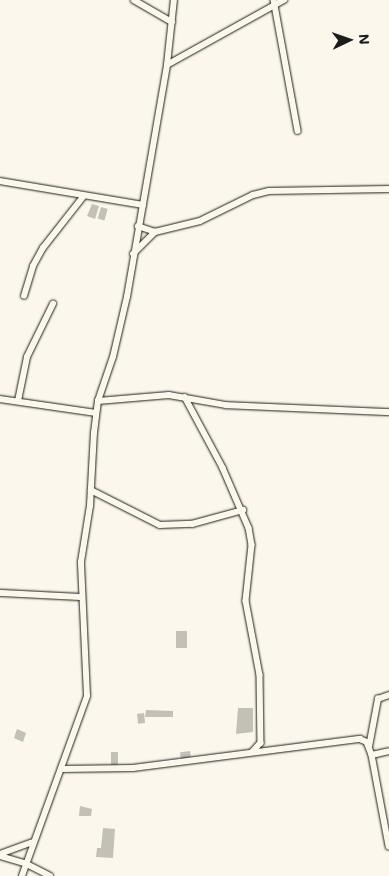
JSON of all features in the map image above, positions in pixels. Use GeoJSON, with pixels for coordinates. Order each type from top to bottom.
{"type":"FeatureCollection","features":[{"type":"Feature","properties":{"kind":"street"},"geometry":{"type":"LineString","coordinates":[[134,0],[172,22]]}},
{"type":"Feature","properties":{"kind":"street"},"geometry":{"type":"LineString","coordinates":[[22,876],[31,843],[61,769],[87,696],[81,562],[91,490],[96,413],[98,400],[113,357],[134,254],[167,65],[174,0]]}},
{"type":"Feature","properties":{"kind":"street"},"geometry":{"type":"LineString","coordinates":[[167,65],[274,3],[284,0]]}},
{"type":"Feature","properties":{"kind":"street"},"geometry":{"type":"LineString","coordinates":[[274,3],[298,131]]}},
{"type":"Feature","properties":{"kind":"street"},"geometry":{"type":"LineString","coordinates":[[0,181],[83,197],[143,205]]}},
{"type":"Feature","properties":{"kind":"street"},"geometry":{"type":"LineString","coordinates":[[134,254],[155,232],[200,221],[253,195],[269,191],[389,189]]}},
{"type":"Feature","properties":{"kind":"street"},"geometry":{"type":"LineString","coordinates":[[24,296],[33,266],[43,248],[83,197]]}},
{"type":"Feature","properties":{"kind":"street"},"geometry":{"type":"LineString","coordinates":[[138,226],[155,232]]}},
{"type":"Feature","properties":{"kind":"street"},"geometry":{"type":"LineString","coordinates":[[18,401],[27,357],[53,304]]}},
{"type":"Feature","properties":{"kind":"street"},"geometry":{"type":"LineString","coordinates":[[98,400],[185,397],[226,404],[389,412]]}},
{"type":"Feature","properties":{"kind":"street"},"geometry":{"type":"LineString","coordinates":[[185,397],[243,510],[252,545],[246,601],[260,675],[261,743],[253,752]]}},
{"type":"Feature","properties":{"kind":"street"},"geometry":{"type":"LineString","coordinates":[[0,399],[96,413]]}},
{"type":"Feature","properties":{"kind":"street"},"geometry":{"type":"LineString","coordinates":[[91,490],[160,525],[192,524],[243,510]]}},
{"type":"Feature","properties":{"kind":"street"},"geometry":{"type":"LineString","coordinates":[[0,593],[82,596]]}},
{"type":"Feature","properties":{"kind":"street"},"geometry":{"type":"LineString","coordinates":[[389,695],[378,699],[370,747],[389,846]]}},
{"type":"Feature","properties":{"kind":"street"},"geometry":{"type":"LineString","coordinates":[[61,769],[132,768],[360,739],[370,747]]}},
{"type":"Feature","properties":{"kind":"street"},"geometry":{"type":"LineString","coordinates":[[261,743],[270,750]]}},
{"type":"Feature","properties":{"kind":"street"},"geometry":{"type":"LineString","coordinates":[[372,755],[389,751]]}},
{"type":"Feature","properties":{"kind":"street"},"geometry":{"type":"LineString","coordinates":[[0,855],[31,843]]}},
{"type":"Feature","properties":{"kind":"street"},"geometry":{"type":"LineString","coordinates":[[0,855],[25,863],[50,876]]}},
{"type":"Feature","properties":{"kind":"building"},"geometry":{"type":"Polygon","coordinates":[[[92,204],[99,206],[95,219],[87,216],[92,204]]]}},
{"type":"Feature","properties":{"kind":"building"},"geometry":{"type":"Polygon","coordinates":[[[101,207],[108,209],[104,220],[98,219],[101,207]]]}},
{"type":"Feature","properties":{"kind":"building"},"geometry":{"type":"Polygon","coordinates":[[[176,631],[187,631],[187,648],[176,648],[176,631]]]}},
{"type":"Feature","properties":{"kind":"building"},"geometry":{"type":"Polygon","coordinates":[[[238,708],[253,708],[253,732],[236,734],[238,708]]]}},
{"type":"Feature","properties":{"kind":"building"},"geometry":{"type":"Polygon","coordinates":[[[146,710],[173,711],[173,717],[145,717],[146,710]]]}},
{"type":"Feature","properties":{"kind":"building"},"geometry":{"type":"Polygon","coordinates":[[[144,713],[145,723],[138,724],[137,714],[144,713]]]}},
{"type":"Feature","properties":{"kind":"building"},"geometry":{"type":"Polygon","coordinates":[[[17,729],[26,733],[23,742],[14,738],[17,729]]]}},
{"type":"Feature","properties":{"kind":"building"},"geometry":{"type":"Polygon","coordinates":[[[190,751],[191,759],[181,760],[180,752],[190,751]]]}},
{"type":"Feature","properties":{"kind":"building"},"geometry":{"type":"Polygon","coordinates":[[[111,752],[118,752],[118,765],[111,765],[111,752]]]}},
{"type":"Feature","properties":{"kind":"building"},"geometry":{"type":"Polygon","coordinates":[[[80,806],[92,809],[91,816],[79,816],[80,806]]]}},
{"type":"Feature","properties":{"kind":"building"},"geometry":{"type":"Polygon","coordinates":[[[103,828],[115,829],[113,858],[96,857],[97,848],[101,848],[103,828]]]}}]}
